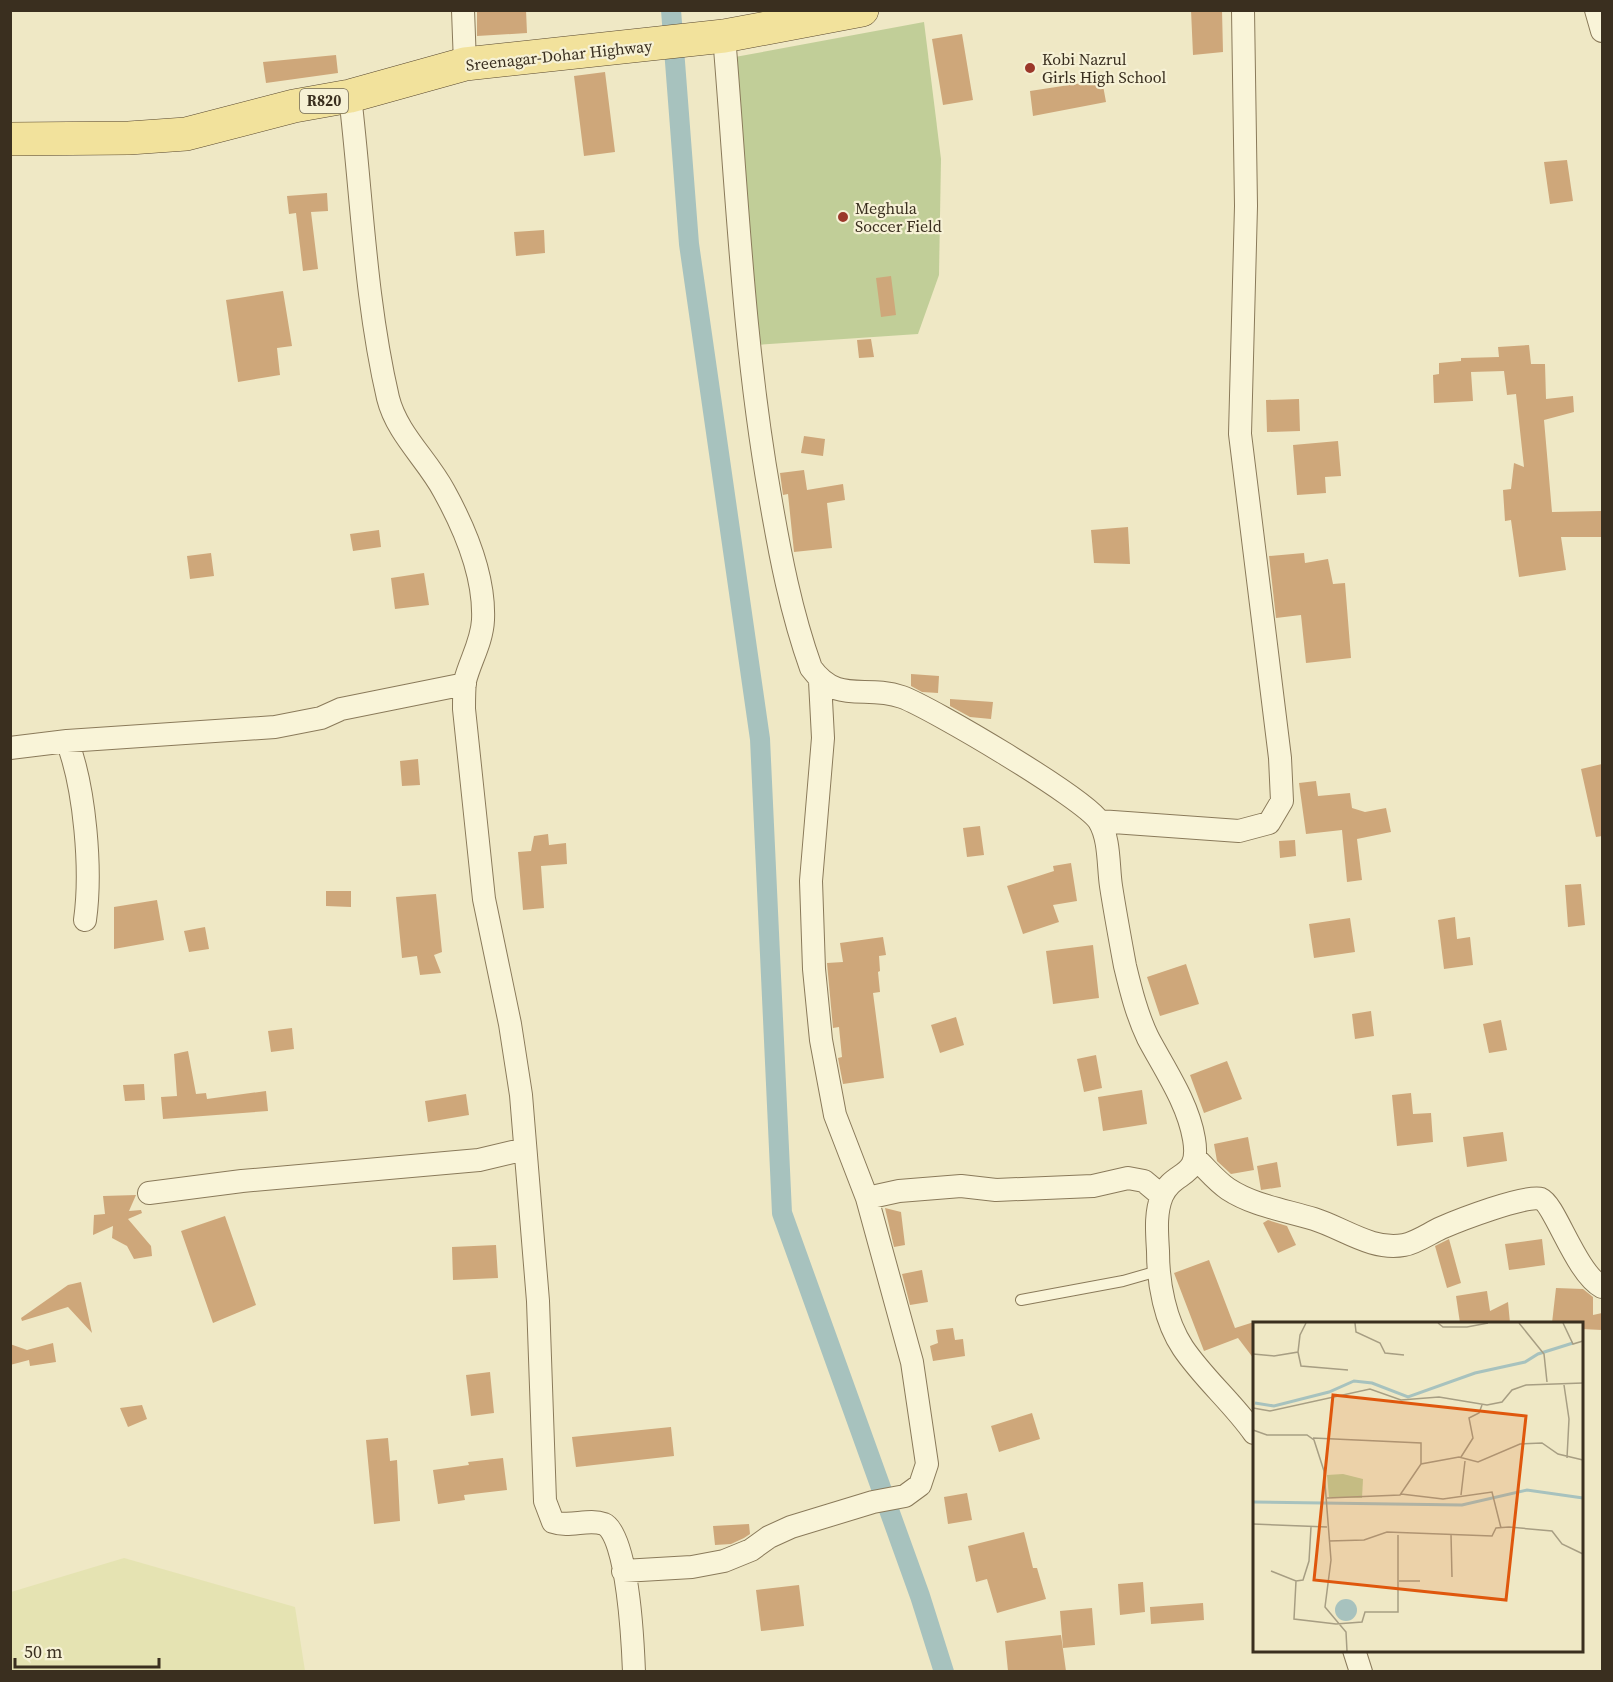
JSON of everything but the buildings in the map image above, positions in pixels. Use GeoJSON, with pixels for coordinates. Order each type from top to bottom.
{"type":"FeatureCollection","features":[{"type":"Feature","properties":{"kind":"main road","name":"Sreenagar-Dohar Highway"},"geometry":{"type":"LineString","coordinates":[[10,139],[129,138],[186,134],[294,106],[350,96],[465,64],[716,37],[862,10]]}},
{"type":"Feature","properties":{"kind":"street"},"geometry":{"type":"LineString","coordinates":[[463,10],[465,64]]}},
{"type":"Feature","properties":{"kind":"street"},"geometry":{"type":"LineString","coordinates":[[1099,821],[1239,831],[1269,823],[1281,801],[1280,758],[1240,434],[1245,206],[1243,10]]}},
{"type":"Feature","properties":{"kind":"street"},"geometry":{"type":"LineString","coordinates":[[1596,10],[1602,31]]}},
{"type":"Feature","properties":{"kind":"street"},"geometry":{"type":"LineString","coordinates":[[716,37],[758,436],[786,584],[811,668],[820,681],[833,690],[882,692],[905,698],[938,714],[1044,779],[1085,808],[1099,821],[1105,842],[1119,932],[1136,1008],[1190,1117],[1195,1158],[1188,1173],[1171,1183],[1162,1196],[1157,1221],[1158,1271],[1167,1312],[1182,1347],[1211,1382],[1236,1407],[1253,1432]]}},
{"type":"Feature","properties":{"kind":"street"},"geometry":{"type":"LineString","coordinates":[[350,96],[362,197],[370,304],[389,400],[401,430],[427,462],[445,492],[476,566],[483,621],[465,684],[464,709],[480,875],[489,931],[510,1024],[525,1149],[538,1301],[545,1501],[548,1514],[553,1522],[563,1526],[603,1524],[612,1531],[623,1570],[633,1642],[634,1671]]}},
{"type":"Feature","properties":{"kind":"street"},"geometry":{"type":"LineString","coordinates":[[623,1570],[692,1567],[724,1561],[751,1550],[769,1537],[792,1527],[873,1502],[905,1496],[920,1485],[927,1464],[912,1362],[867,1198],[835,1115],[821,1040],[815,981],[811,881],[823,738],[820,681]]}},
{"type":"Feature","properties":{"kind":"street"},"geometry":{"type":"LineString","coordinates":[[10,748],[67,741],[275,727],[321,718],[341,709],[465,684]]}},
{"type":"Feature","properties":{"kind":"street"},"geometry":{"type":"LineString","coordinates":[[67,741],[78,769],[90,886],[85,920]]}},
{"type":"Feature","properties":{"kind":"street"},"geometry":{"type":"LineString","coordinates":[[149,1193],[242,1181],[479,1161],[525,1149]]}},
{"type":"Feature","properties":{"kind":"street"},"geometry":{"type":"LineString","coordinates":[[1195,1158],[1227,1189],[1256,1204],[1315,1219],[1374,1244],[1405,1245],[1460,1219],[1528,1198],[1541,1199],[1548,1204],[1561,1232],[1593,1282],[1602,1287]]}},
{"type":"Feature","properties":{"kind":"street"},"geometry":{"type":"LineString","coordinates":[[867,1198],[899,1191],[961,1186],[996,1190],[1093,1186],[1128,1178],[1144,1181],[1162,1196]]}},
{"type":"Feature","properties":{"kind":"street"},"geometry":{"type":"LineString","coordinates":[[1355,1652],[1361,1671]]}},
{"type":"Feature","properties":{"kind":"lane"},"geometry":{"type":"LineString","coordinates":[[1021,1300],[1123,1281],[1158,1271]]}},
{"type":"Feature","properties":{"kind":"shaded area"},"geometry":{"type":"Polygon","coordinates":[[[124,1558],[295,1607],[305,1671],[11,1671],[11,1592],[124,1558]]]}},
{"type":"Feature","properties":{"kind":"green space","name":"Meghula Soccer Field"},"geometry":{"type":"Polygon","coordinates":[[[924,22],[941,159],[939,275],[918,334],[755,345],[735,57],[924,22]]]}},
{"type":"Feature","properties":{"kind":"waterway"},"geometry":{"type":"LineString","coordinates":[[671,10],[689,244],[760,739],[782,1213],[920,1596],[944,1672]]}},
{"type":"Feature","properties":{"kind":"place","name":"Kobi Nazrul Girls High School"},"geometry":{"type":"Point","coordinates":[1030,68]}},
{"type":"Feature","properties":{"kind":"place","name":"Meghula Soccer Field"},"geometry":{"type":"Point","coordinates":[843,217]}}]}
